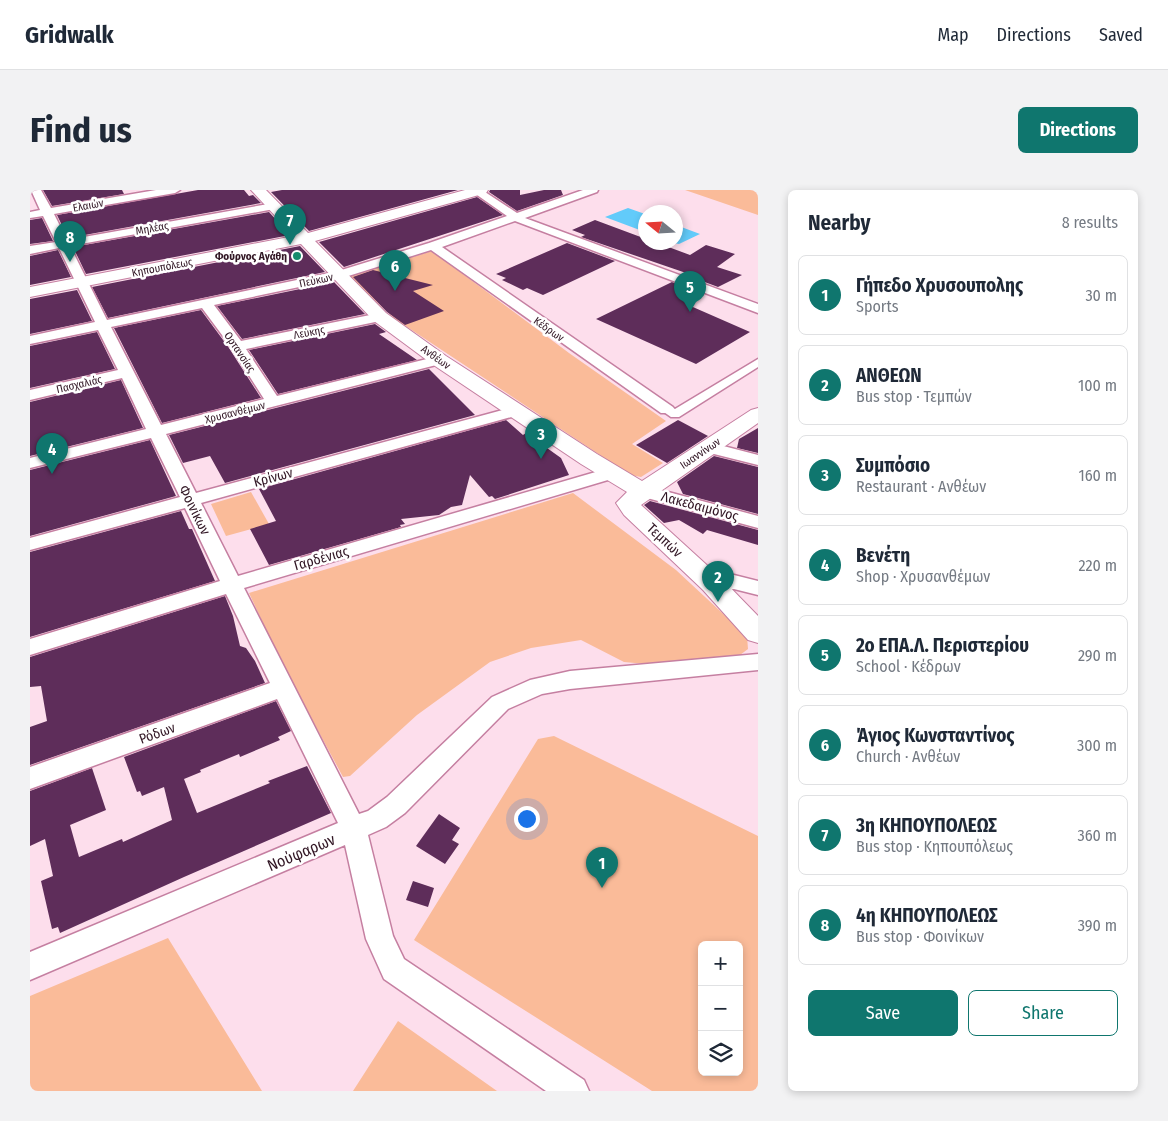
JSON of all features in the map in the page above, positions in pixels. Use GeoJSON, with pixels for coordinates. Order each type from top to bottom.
{"type":"FeatureCollection","features":[{"type":"Feature","properties":{"kind":"street","name":"Φοινίκων"},"geometry":{"type":"LineString","coordinates":[[36,190],[354,830],[380,939],[394,969],[573,1091]]}},
{"type":"Feature","properties":{"kind":"street","name":"Ελαιών"},"geometry":{"type":"LineString","coordinates":[[30,215],[175,190]]}},
{"type":"Feature","properties":{"kind":"street","name":"Ανθέων"},"geometry":{"type":"LineString","coordinates":[[258,190],[380,317],[439,360],[642,491]]}},
{"type":"Feature","properties":{"kind":"street"},"geometry":{"type":"LineString","coordinates":[[478,190],[515,218],[758,308]]}},
{"type":"Feature","properties":{"kind":"street","name":"Κηπουπόλεως"},"geometry":{"type":"LineString","coordinates":[[30,292],[305,239],[478,190]]}},
{"type":"Feature","properties":{"kind":"street","name":"Πεύκων"},"geometry":{"type":"LineString","coordinates":[[30,340],[338,275],[433,246],[593,190]]}},
{"type":"Feature","properties":{"kind":"street","name":"Μηλέας"},"geometry":{"type":"LineString","coordinates":[[30,250],[274,206]]}},
{"type":"Feature","properties":{"kind":"street","name":"Κηπουπόλεως"},"geometry":{"type":"LineString","coordinates":[[293,225],[368,212],[409,210]]}},
{"type":"Feature","properties":{"kind":"street","name":"Κέδρων"},"geometry":{"type":"LineString","coordinates":[[433,246],[667,410]]}},
{"type":"Feature","properties":{"kind":"street","name":"Ορτανσίας"},"geometry":{"type":"LineString","coordinates":[[205,303],[237,346],[273,402]]}},
{"type":"Feature","properties":{"kind":"street","name":"Λεύκης"},"geometry":{"type":"LineString","coordinates":[[237,346],[380,317]]}},
{"type":"Feature","properties":{"kind":"street","name":"Χρυσανθέμων"},"geometry":{"type":"LineString","coordinates":[[30,463],[439,360]]}},
{"type":"Feature","properties":{"kind":"street"},"geometry":{"type":"LineString","coordinates":[[667,410],[675,414],[758,362]]}},
{"type":"Feature","properties":{"kind":"street","name":"Πασχαλιάς"},"geometry":{"type":"LineString","coordinates":[[30,395],[127,372]]}},
{"type":"Feature","properties":{"kind":"street","name":"Κρίνων"},"geometry":{"type":"LineString","coordinates":[[30,544],[516,411]]}},
{"type":"Feature","properties":{"kind":"street","name":"Ιωαννίνων"},"geometry":{"type":"LineString","coordinates":[[642,491],[758,414]]}},
{"type":"Feature","properties":{"kind":"street"},"geometry":{"type":"LineString","coordinates":[[708,448],[758,460]]}},
{"type":"Feature","properties":{"kind":"street","name":"Γαρδένιας"},"geometry":{"type":"LineString","coordinates":[[30,647],[232,584],[612,473]]}},
{"type":"Feature","properties":{"kind":"street","name":"Λακεδαιμόνος"},"geometry":{"type":"LineString","coordinates":[[642,491],[758,522]]}},
{"type":"Feature","properties":{"kind":"street","name":"Τεμπών"},"geometry":{"type":"LineString","coordinates":[[642,491],[629,502],[630,508],[712,584],[758,633]]}},
{"type":"Feature","properties":{"kind":"street"},"geometry":{"type":"LineString","coordinates":[[712,584],[734,582],[758,588]]}},
{"type":"Feature","properties":{"kind":"street","name":"Νούφαρων"},"geometry":{"type":"LineString","coordinates":[[30,966],[377,819],[396,804],[500,703],[538,686],[570,680],[758,662]]}},
{"type":"Feature","properties":{"kind":"street","name":"Ρόδων"},"geometry":{"type":"LineString","coordinates":[[30,778],[284,687]]}},
{"type":"Feature","properties":{"kind":"shaded area"},"geometry":{"type":"Polygon","coordinates":[[[685,190],[758,190],[758,215],[685,190]]]}},
{"type":"Feature","properties":{"kind":"shaded area"},"geometry":{"type":"Polygon","coordinates":[[[432,251],[569,353],[666,421],[632,444],[663,463],[641,477],[630,475],[395,319],[349,276],[432,251]]]}},
{"type":"Feature","properties":{"kind":"shaded area"},"geometry":{"type":"Polygon","coordinates":[[[251,492],[269,524],[226,536],[211,504],[251,492]]]}},
{"type":"Feature","properties":{"kind":"shaded area"},"geometry":{"type":"Polygon","coordinates":[[[573,493],[676,570],[747,636],[748,649],[740,655],[646,664],[624,662],[581,640],[531,648],[490,662],[417,715],[350,776],[343,777],[282,664],[249,593],[573,493]]]}},
{"type":"Feature","properties":{"kind":"shaded area"},"geometry":{"type":"Polygon","coordinates":[[[554,736],[758,836],[758,1091],[652,1091],[414,940],[538,739],[554,736]]]}},
{"type":"Feature","properties":{"kind":"shaded area"},"geometry":{"type":"Polygon","coordinates":[[[168,938],[262,1091],[30,1091],[30,996],[168,938]]]}},
{"type":"Feature","properties":{"kind":"shaded area"},"geometry":{"type":"Polygon","coordinates":[[[398,1021],[497,1091],[353,1091],[398,1021]]]}},
{"type":"Feature","properties":{"kind":"water"},"geometry":{"type":"Polygon","coordinates":[[[628,208],[638,212],[638,229],[605,217],[628,208]]]}},
{"type":"Feature","properties":{"kind":"water"},"geometry":{"type":"Polygon","coordinates":[[[683,228],[700,234],[683,242],[683,228]]]}},
{"type":"Feature","properties":{"kind":"building"},"geometry":{"type":"Polygon","coordinates":[[[43,190],[122,190],[124,194],[52,206],[43,190]]]}},
{"type":"Feature","properties":{"kind":"building"},"geometry":{"type":"Polygon","coordinates":[[[198,190],[244,190],[249,196],[253,195],[261,203],[68,238],[57,215],[198,190]]]}},
{"type":"Feature","properties":{"kind":"building"},"geometry":{"type":"Polygon","coordinates":[[[282,190],[458,190],[309,231],[271,192],[282,190]]]}},
{"type":"Feature","properties":{"kind":"building"},"geometry":{"type":"Polygon","coordinates":[[[490,190],[520,190],[520,195],[544,190],[561,190],[563,195],[517,211],[489,192],[490,190]]]}},
{"type":"Feature","properties":{"kind":"building"},"geometry":{"type":"Polygon","coordinates":[[[477,197],[503,215],[344,267],[319,242],[477,197]]]}},
{"type":"Feature","properties":{"kind":"building"},"geometry":{"type":"Polygon","coordinates":[[[269,212],[290,235],[86,274],[73,247],[269,212]]]}},
{"type":"Feature","properties":{"kind":"building"},"geometry":{"type":"Polygon","coordinates":[[[42,218],[53,241],[30,244],[30,220],[42,218]]]}},
{"type":"Feature","properties":{"kind":"building"},"geometry":{"type":"Polygon","coordinates":[[[595,220],[638,236],[638,250],[677,250],[690,255],[706,245],[735,254],[717,267],[742,275],[718,287],[686,275],[689,274],[581,237],[585,235],[572,230],[595,220]]]}},
{"type":"Feature","properties":{"kind":"building"},"geometry":{"type":"Polygon","coordinates":[[[567,243],[615,261],[543,295],[527,288],[523,290],[502,280],[506,278],[496,274],[567,243]]]}},
{"type":"Feature","properties":{"kind":"building"},"geometry":{"type":"Polygon","coordinates":[[[300,246],[325,272],[108,318],[92,287],[300,246]]]}},
{"type":"Feature","properties":{"kind":"building"},"geometry":{"type":"Polygon","coordinates":[[[58,250],[71,277],[30,285],[30,256],[58,250]]]}},
{"type":"Feature","properties":{"kind":"building"},"geometry":{"type":"Polygon","coordinates":[[[373,270],[433,285],[413,291],[444,311],[405,325],[387,312],[353,277],[373,270]]]}},
{"type":"Feature","properties":{"kind":"building"},"geometry":{"type":"Polygon","coordinates":[[[334,282],[365,314],[242,339],[217,306],[334,282]]]}},
{"type":"Feature","properties":{"kind":"building"},"geometry":{"type":"Polygon","coordinates":[[[672,282],[704,295],[686,304],[750,332],[696,364],[596,319],[672,282]]]}},
{"type":"Feature","properties":{"kind":"building"},"geometry":{"type":"Polygon","coordinates":[[[77,290],[92,321],[30,334],[30,299],[77,290]]]}},
{"type":"Feature","properties":{"kind":"building"},"geometry":{"type":"Polygon","coordinates":[[[201,310],[229,348],[261,398],[162,423],[114,328],[201,310]]]}},
{"type":"Feature","properties":{"kind":"building"},"geometry":{"type":"Polygon","coordinates":[[[375,324],[386,332],[379,334],[417,360],[278,394],[249,350],[375,324]]]}},
{"type":"Feature","properties":{"kind":"building"},"geometry":{"type":"Polygon","coordinates":[[[97,332],[115,369],[30,388],[30,346],[97,332]]]}},
{"type":"Feature","properties":{"kind":"building"},"geometry":{"type":"Polygon","coordinates":[[[429,369],[475,415],[225,483],[210,456],[183,463],[169,435],[429,369]]]}},
{"type":"Feature","properties":{"kind":"building"},"geometry":{"type":"Polygon","coordinates":[[[121,380],[143,428],[30,456],[30,402],[121,380]]]}},
{"type":"Feature","properties":{"kind":"building"},"geometry":{"type":"Polygon","coordinates":[[[506,420],[523,435],[526,433],[561,458],[569,475],[495,499],[492,496],[489,497],[470,475],[462,505],[451,507],[439,515],[401,519],[405,524],[400,525],[401,527],[269,565],[250,529],[276,521],[259,489],[506,420]]]}},
{"type":"Feature","properties":{"kind":"building"},"geometry":{"type":"Polygon","coordinates":[[[678,420],[708,436],[667,463],[636,445],[678,420]]]}},
{"type":"Feature","properties":{"kind":"building"},"geometry":{"type":"Polygon","coordinates":[[[758,428],[758,453],[737,448],[739,439],[758,428]]]}},
{"type":"Feature","properties":{"kind":"building"},"geometry":{"type":"Polygon","coordinates":[[[150,440],[176,496],[30,536],[30,470],[150,440]]]}},
{"type":"Feature","properties":{"kind":"building"},"geometry":{"type":"Polygon","coordinates":[[[714,456],[758,467],[758,514],[683,494],[677,482],[714,456]]]}},
{"type":"Feature","properties":{"kind":"building"},"geometry":{"type":"Polygon","coordinates":[[[650,501],[758,530],[758,545],[707,530],[703,534],[679,520],[664,523],[644,505],[650,501]]]}},
{"type":"Feature","properties":{"kind":"building"},"geometry":{"type":"Polygon","coordinates":[[[181,511],[189,529],[192,529],[215,581],[30,637],[30,552],[181,511]]]}},
{"type":"Feature","properties":{"kind":"building"},"geometry":{"type":"Polygon","coordinates":[[[225,596],[233,616],[240,646],[246,648],[255,661],[265,683],[30,765],[30,727],[47,721],[41,686],[30,687],[30,657],[225,596]]]}},
{"type":"Feature","properties":{"kind":"building"},"geometry":{"type":"Polygon","coordinates":[[[276,701],[291,731],[278,737],[280,740],[240,757],[239,754],[200,770],[201,772],[184,779],[197,813],[270,783],[268,781],[307,766],[331,813],[60,933],[58,927],[52,929],[41,881],[53,876],[45,839],[30,846],[30,791],[92,768],[106,810],[70,825],[79,857],[122,839],[123,842],[172,820],[164,787],[142,796],[140,791],[137,792],[124,757],[276,701]]]}},
{"type":"Feature","properties":{"kind":"building"},"geometry":{"type":"Polygon","coordinates":[[[439,814],[460,828],[452,840],[459,844],[445,864],[416,846],[439,814]]]}},
{"type":"Feature","properties":{"kind":"building"},"geometry":{"type":"Polygon","coordinates":[[[413,881],[434,888],[428,907],[406,900],[413,881]]]}},
{"type":"Feature","properties":{"kind":"place","name":"3η ΚΗΠΟΥΠΟΛΕΩΣ"},"geometry":{"type":"Point","coordinates":[290,245]}},
{"type":"Feature","properties":{"kind":"place","name":"Φούρνος Αγάθη"},"geometry":{"type":"Point","coordinates":[297,256]}},
{"type":"Feature","properties":{"kind":"place","name":"4η ΚΗΠΟΥΠΟΛΕΩΣ"},"geometry":{"type":"Point","coordinates":[70,262]}},
{"type":"Feature","properties":{"kind":"place","name":"Άγιος Κωνσταντίνος"},"geometry":{"type":"Point","coordinates":[395,291]}},
{"type":"Feature","properties":{"kind":"place","name":"2ο ΕΠΑ.Λ. Περιστερίου"},"geometry":{"type":"Point","coordinates":[690,312]}},
{"type":"Feature","properties":{"kind":"place","name":"Συμπόσιο"},"geometry":{"type":"Point","coordinates":[541,459]}},
{"type":"Feature","properties":{"kind":"place","name":"Βενέτη"},"geometry":{"type":"Point","coordinates":[52,474]}},
{"type":"Feature","properties":{"kind":"place","name":"ΑΝΘΕΩΝ"},"geometry":{"type":"Point","coordinates":[718,602]}},
{"type":"Feature","properties":{"kind":"place","name":"Γήπεδο Χρυσουπολης"},"geometry":{"type":"Point","coordinates":[602,888]}}]}
